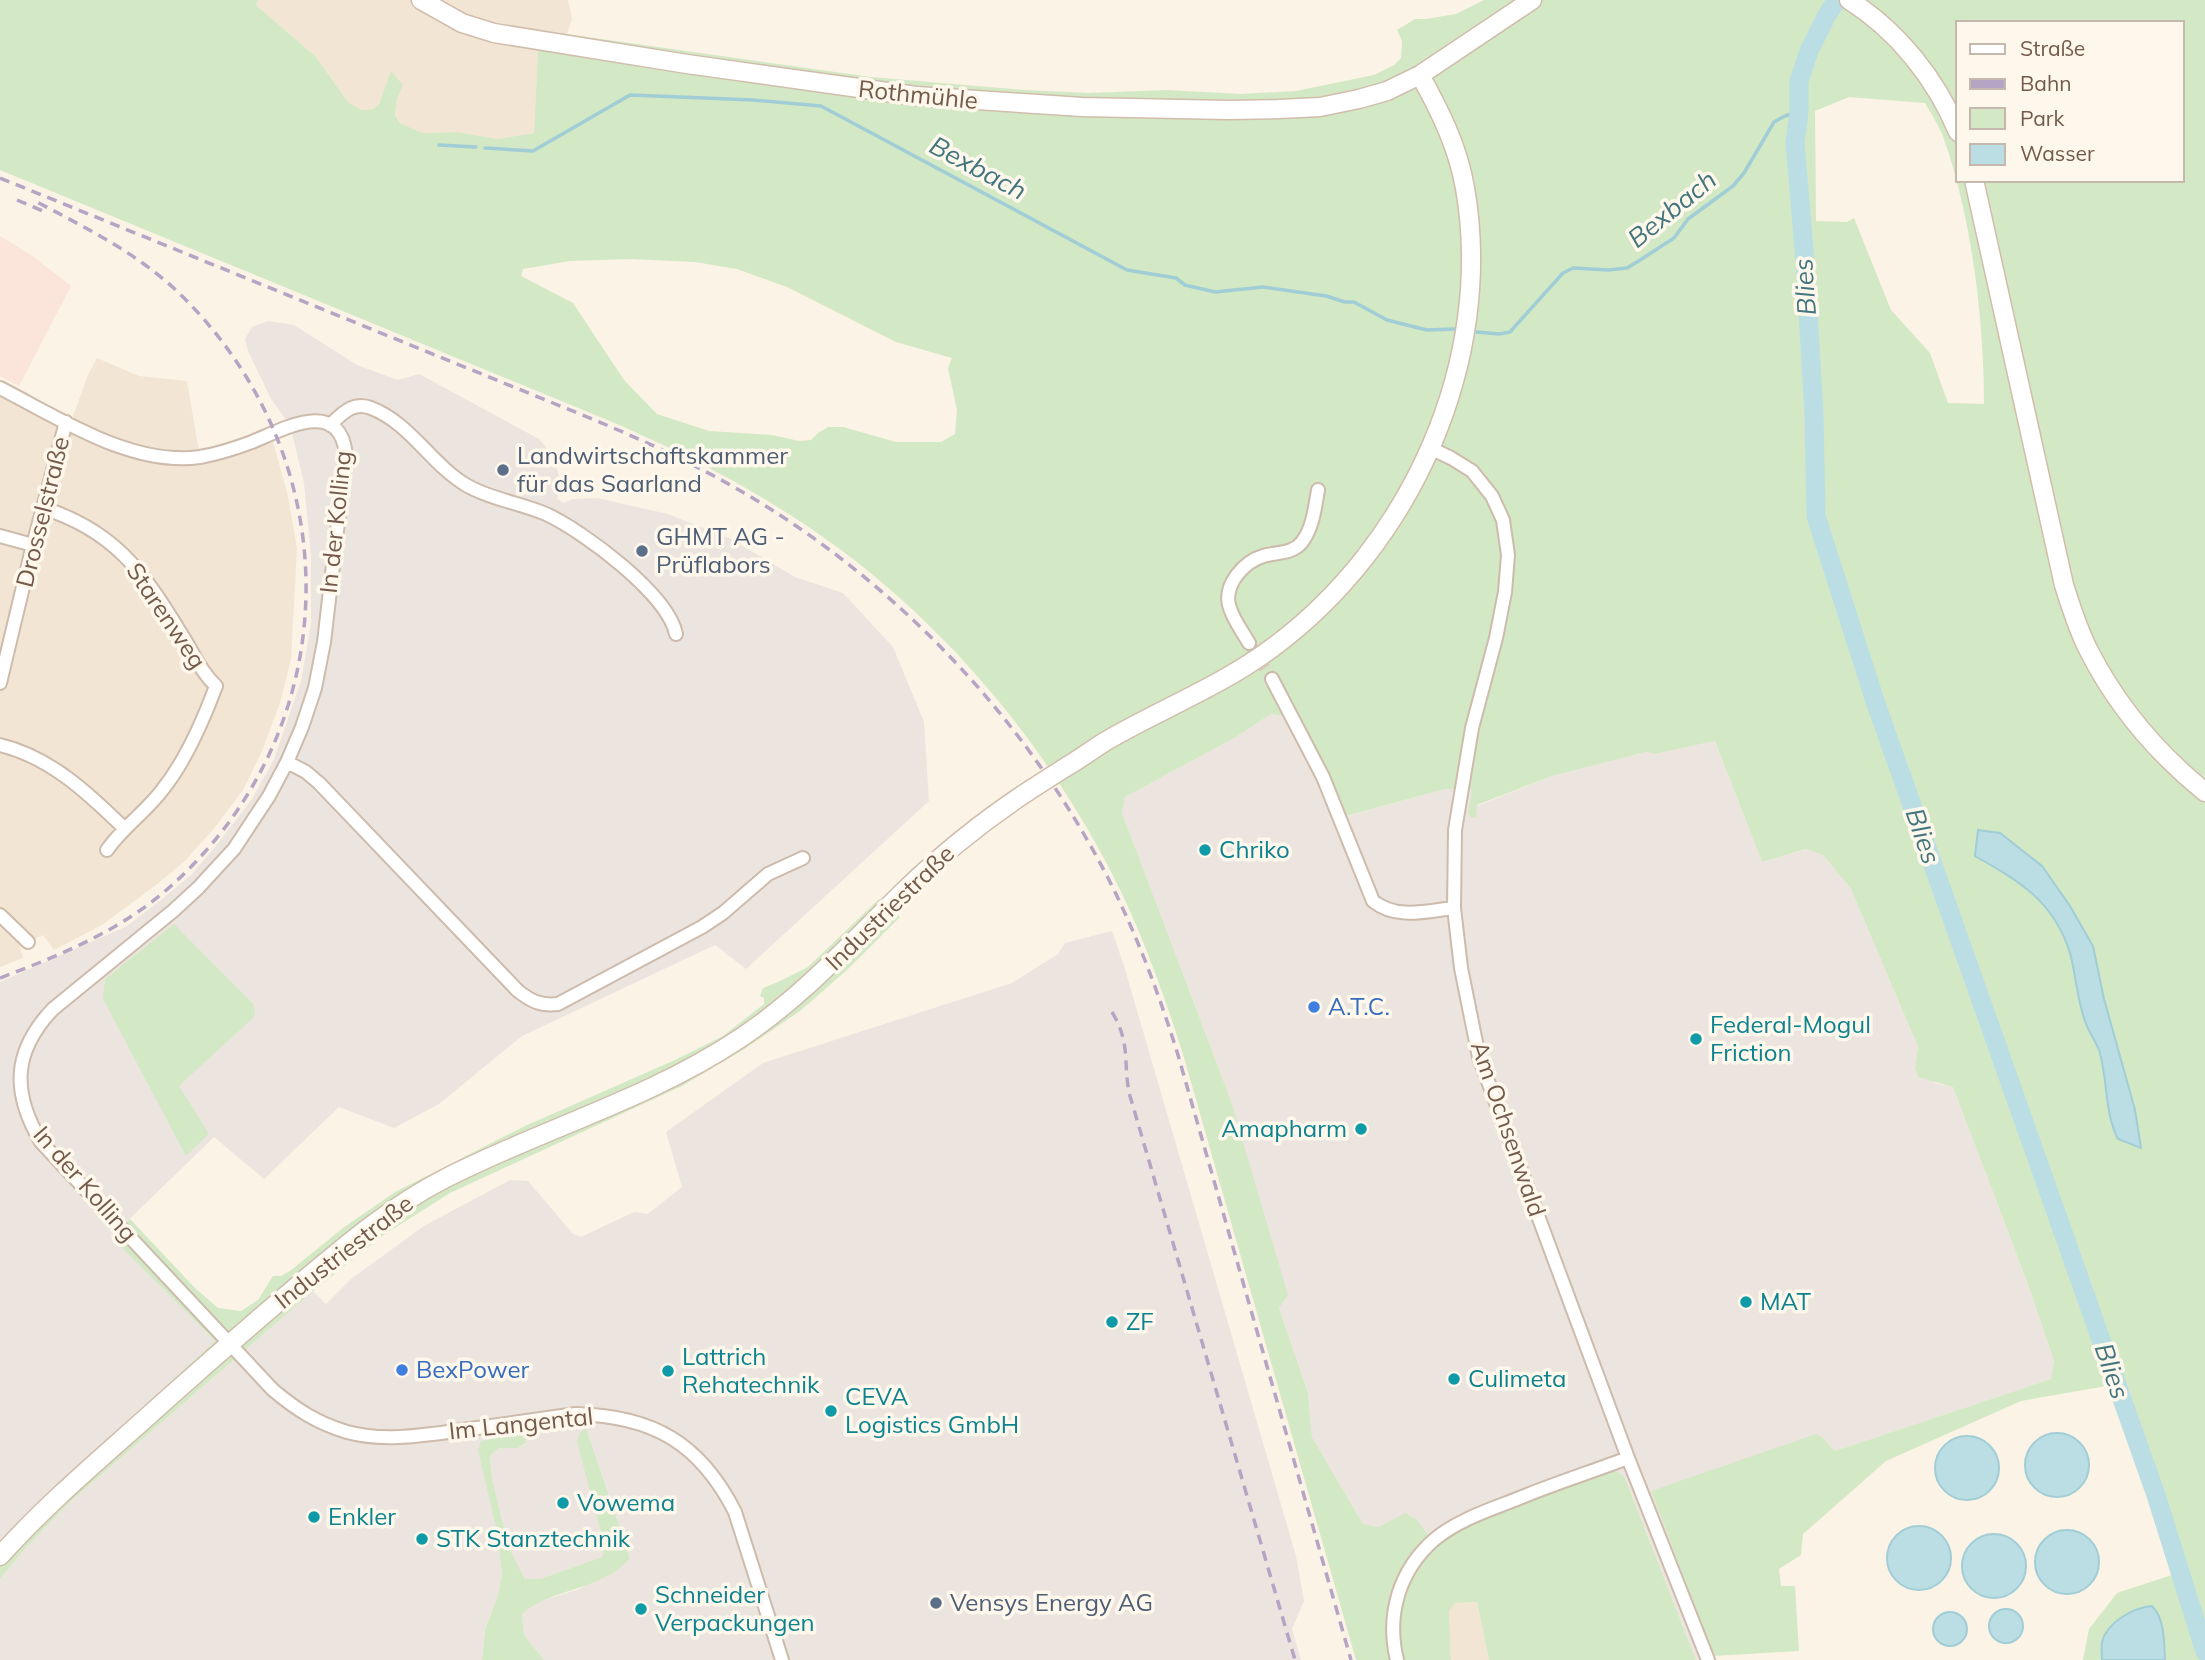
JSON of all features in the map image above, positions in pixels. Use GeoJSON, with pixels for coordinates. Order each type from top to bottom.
{"type":"FeatureCollection","features":[{"type":"Feature","properties":{"kind":"street","name":"Rothmühle"},"geometry":{"type":"LineString","coordinates":[[421,0],[468,25],[519,38],[837,86],[1004,103],[1228,110],[1320,107],[1377,94],[1420,75],[1532,0]]}},
{"type":"Feature","properties":{"kind":"street"},"geometry":{"type":"LineString","coordinates":[[1849,0],[1880,22],[1907,50],[1941,96],[1956,128]]}},
{"type":"Feature","properties":{"kind":"street","name":"Industriestraße"},"geometry":{"type":"LineString","coordinates":[[0,1556],[55,1500],[229,1343],[385,1216],[444,1179],[651,1087],[739,1040],[816,980],[906,889],[966,835],[1105,742],[1233,674],[1273,648],[1329,598],[1367,556],[1399,509],[1430,448],[1449,397],[1465,329],[1470,251],[1465,187],[1457,152],[1420,75]]}},
{"type":"Feature","properties":{"kind":"street"},"geometry":{"type":"LineString","coordinates":[[1974,182],[2064,585],[2076,621],[2088,650],[2129,715],[2183,775],[2205,792]]}},
{"type":"Feature","properties":{"kind":"street"},"geometry":{"type":"LineString","coordinates":[[0,388],[66,422],[131,451],[149,456],[202,457],[251,442],[291,425],[310,422],[330,425]]}},
{"type":"Feature","properties":{"kind":"street","name":"In der Kolling"},"geometry":{"type":"LineString","coordinates":[[229,1343],[41,1142],[24,1109],[20,1075],[24,1057],[38,1025],[61,1002],[198,888],[234,849],[270,796],[287,762],[315,688],[324,642],[346,454],[342,435],[330,425],[354,406],[371,408],[385,415],[467,486],[527,506],[581,534],[657,598],[676,634]]}},
{"type":"Feature","properties":{"kind":"street","name":"Drosselstraße"},"geometry":{"type":"LineString","coordinates":[[0,683],[66,422]]}},
{"type":"Feature","properties":{"kind":"street","name":"Am Ochsenwald"},"geometry":{"type":"LineString","coordinates":[[1430,448],[1472,471],[1492,496],[1503,520],[1508,555],[1505,592],[1496,638],[1472,728],[1455,830],[1454,908],[1461,968],[1479,1057],[1628,1458],[1708,1660]]}},
{"type":"Feature","properties":{"kind":"street"},"geometry":{"type":"LineString","coordinates":[[1249,643],[1228,602],[1232,583],[1241,569],[1250,562],[1262,556],[1291,551],[1302,542],[1311,524],[1318,490]]}},
{"type":"Feature","properties":{"kind":"street","name":"Starenweg"},"geometry":{"type":"LineString","coordinates":[[43,508],[99,533],[133,564],[174,622],[203,672],[216,686],[179,766],[152,803],[124,828]]}},
{"type":"Feature","properties":{"kind":"street"},"geometry":{"type":"LineString","coordinates":[[0,536],[33,545]]}},
{"type":"Feature","properties":{"kind":"street"},"geometry":{"type":"LineString","coordinates":[[1272,679],[1323,777],[1373,901],[1382,908],[1401,914],[1454,908]]}},
{"type":"Feature","properties":{"kind":"street"},"geometry":{"type":"LineString","coordinates":[[0,745],[37,759],[62,774],[83,789],[124,828],[107,850]]}},
{"type":"Feature","properties":{"kind":"street"},"geometry":{"type":"LineString","coordinates":[[287,762],[319,783],[517,991],[533,1002],[547,1006],[558,1004],[702,927],[723,913],[768,874],[803,858]]}},
{"type":"Feature","properties":{"kind":"street"},"geometry":{"type":"LineString","coordinates":[[0,915],[28,942]]}},
{"type":"Feature","properties":{"kind":"street","name":"Im Langental"},"geometry":{"type":"LineString","coordinates":[[229,1343],[273,1390],[298,1410],[321,1423],[349,1432],[375,1437],[415,1436],[576,1414],[627,1418],[673,1438],[711,1472],[735,1512],[782,1660]]}},
{"type":"Feature","properties":{"kind":"street"},"geometry":{"type":"LineString","coordinates":[[1396,1660],[1392,1631],[1393,1609],[1398,1592],[1419,1556],[1435,1539],[1462,1523],[1531,1493],[1628,1458]]}},
{"type":"Feature","properties":{"kind":"shaded area"},"geometry":{"type":"Polygon","coordinates":[[[258,0],[568,0],[572,19],[561,52],[538,48],[534,133],[498,139],[457,132],[423,133],[400,123],[395,115],[397,99],[403,85],[391,72],[379,104],[373,109],[361,110],[348,102],[316,57],[256,5],[258,0]]]}},
{"type":"Feature","properties":{"kind":"shaded area"},"geometry":{"type":"Polygon","coordinates":[[[0,236],[31,255],[71,286],[19,386],[0,376],[0,236]]]}},
{"type":"Feature","properties":{"kind":"shaded area"},"geometry":{"type":"Polygon","coordinates":[[[268,321],[294,325],[357,365],[398,380],[419,374],[539,439],[554,457],[561,484],[557,499],[564,503],[573,499],[597,498],[668,514],[731,539],[795,577],[843,593],[893,647],[924,722],[929,801],[746,969],[715,945],[522,1036],[439,1104],[394,1128],[339,1107],[264,1179],[214,1137],[111,1237],[215,1341],[56,1486],[0,1543],[0,982],[127,926],[161,900],[191,875],[215,847],[252,799],[274,759],[301,681],[311,624],[311,555],[304,483],[290,425],[271,399],[245,339],[252,327],[268,321]]]}},
{"type":"Feature","properties":{"kind":"shaded area"},"geometry":{"type":"Polygon","coordinates":[[[97,358],[139,376],[187,381],[201,464],[273,442],[288,496],[297,548],[291,659],[280,703],[262,751],[243,790],[185,861],[102,925],[54,950],[43,935],[20,946],[23,958],[0,967],[0,397],[68,430],[97,358]]]}},
{"type":"Feature","properties":{"kind":"shaded area"},"geometry":{"type":"Polygon","coordinates":[[[1271,714],[1299,717],[1347,816],[1445,789],[1473,789],[1468,812],[1552,776],[1646,752],[1655,754],[1715,741],[1762,862],[1807,849],[1823,855],[1851,889],[1918,1047],[1915,1067],[1935,1083],[1953,1087],[2029,1287],[2054,1361],[2051,1379],[1835,1451],[1823,1438],[1651,1491],[1715,1660],[1696,1660],[1625,1478],[1608,1472],[1486,1518],[1447,1537],[1436,1547],[1363,1524],[1312,1437],[1308,1393],[1279,1308],[1230,1098],[1122,813],[1125,797],[1236,737],[1271,714]]]}},
{"type":"Feature","properties":{"kind":"shaded area"},"geometry":{"type":"Polygon","coordinates":[[[1112,931],[1296,1556],[1304,1601],[1292,1629],[1301,1660],[544,1660],[524,1635],[522,1614],[532,1604],[579,1589],[630,1558],[586,1428],[578,1442],[605,1547],[602,1557],[540,1579],[525,1579],[509,1548],[492,1479],[490,1456],[499,1448],[518,1448],[526,1444],[526,1436],[481,1442],[498,1536],[502,1575],[485,1630],[482,1660],[0,1660],[0,1579],[21,1553],[71,1501],[313,1291],[326,1304],[351,1279],[424,1226],[510,1180],[528,1181],[573,1234],[581,1237],[634,1212],[648,1214],[682,1187],[666,1132],[763,1063],[1012,983],[1058,954],[1065,943],[1112,931]]]}},
{"type":"Feature","properties":{"kind":"shaded area"},"geometry":{"type":"Polygon","coordinates":[[[1477,1602],[1489,1660],[1451,1660],[1449,1611],[1455,1603],[1477,1602]]]}},
{"type":"Feature","properties":{"kind":"green space"},"geometry":{"type":"Polygon","coordinates":[[[0,0],[258,0],[256,5],[316,57],[348,102],[361,110],[373,109],[379,104],[391,71],[403,85],[397,99],[395,115],[400,123],[423,133],[457,132],[498,139],[534,133],[538,48],[561,52],[566,34],[871,77],[1088,93],[1166,90],[1241,94],[1296,91],[1374,75],[1394,65],[1401,58],[1402,41],[1397,30],[1415,19],[1456,14],[1484,0],[2205,0],[2205,1660],[2083,1660],[2089,1629],[2117,1593],[2175,1574],[2112,1385],[2021,1401],[1886,1461],[1803,1534],[1801,1555],[1779,1569],[1781,1586],[1795,1586],[1799,1651],[1714,1656],[1651,1491],[1816,1434],[1835,1451],[2051,1379],[2054,1361],[2029,1287],[1953,1087],[1918,1077],[1915,1067],[1918,1047],[1851,889],[1823,855],[1806,849],[1762,862],[1715,741],[1655,754],[1646,752],[1552,776],[1477,805],[1476,817],[1471,818],[1468,812],[1472,789],[1445,789],[1346,816],[1300,718],[1271,714],[1236,737],[1125,797],[1122,813],[1230,1098],[1288,1295],[1279,1308],[1308,1393],[1312,1437],[1363,1524],[1379,1527],[1405,1513],[1416,1519],[1436,1546],[1447,1537],[1486,1518],[1608,1472],[1618,1472],[1625,1478],[1696,1660],[1489,1660],[1477,1602],[1455,1603],[1449,1611],[1451,1660],[1356,1660],[1183,1054],[1149,957],[1125,900],[1070,801],[1039,753],[967,664],[885,585],[813,530],[756,494],[667,447],[0,170],[0,0]],[[1956,21],[1956,180],[1943,137],[1925,103],[1849,97],[1815,111],[1816,221],[1847,222],[1854,218],[1891,310],[1930,353],[1948,403],[1984,404],[1982,339],[1975,271],[1956,182],[2184,182],[2184,21],[1956,21]],[[631,259],[570,261],[523,269],[521,276],[573,303],[624,380],[657,414],[709,431],[772,435],[799,441],[811,440],[828,427],[843,427],[896,442],[941,442],[955,434],[957,410],[948,368],[952,358],[896,342],[787,287],[737,269],[695,262],[631,259]],[[1975,856],[2038,897],[2059,924],[2070,953],[2085,1021],[2099,1050],[2112,1127],[2104,999],[2093,946],[2070,906],[2042,866],[1975,856]]]}},
{"type":"Feature","properties":{"kind":"green space"},"geometry":{"type":"Polygon","coordinates":[[[879,899],[900,917],[848,969],[800,1011],[746,1048],[682,1086],[450,1193],[385,1234],[313,1291],[71,1501],[0,1579],[0,1543],[56,1486],[215,1341],[111,1237],[130,1219],[196,1289],[218,1308],[241,1311],[258,1300],[273,1276],[281,1276],[290,1271],[343,1228],[395,1192],[525,1126],[723,1036],[764,1004],[764,998],[760,996],[763,988],[808,967],[879,899]]]}},
{"type":"Feature","properties":{"kind":"green space"},"geometry":{"type":"Polygon","coordinates":[[[174,924],[254,1005],[255,1016],[179,1086],[209,1134],[186,1156],[103,999],[105,979],[174,924]]]}},
{"type":"Feature","properties":{"kind":"green space"},"geometry":{"type":"Polygon","coordinates":[[[586,1428],[630,1558],[606,1577],[546,1599],[522,1614],[524,1635],[544,1660],[482,1660],[485,1630],[502,1575],[498,1536],[478,1450],[481,1441],[526,1435],[526,1443],[518,1448],[499,1448],[490,1456],[492,1479],[509,1548],[525,1579],[540,1579],[602,1557],[605,1547],[577,1442],[580,1433],[586,1428]]]}},
{"type":"Feature","properties":{"kind":"water"},"geometry":{"type":"Polygon","coordinates":[[[1978,830],[2000,833],[2042,866],[2070,906],[2093,946],[2104,999],[2135,1110],[2141,1148],[2118,1139],[2114,1129],[2099,1050],[2082,1013],[2070,953],[2055,919],[2033,894],[1975,856],[1978,830]]]}},
{"type":"Feature","properties":{"kind":"water"},"geometry":{"type":"Polygon","coordinates":[[[2051,1433],[2063,1433],[2080,1442],[2087,1453],[2087,1477],[2080,1488],[2063,1497],[2051,1497],[2039,1492],[2030,1483],[2025,1471],[2025,1459],[2030,1447],[2039,1438],[2051,1433]]]}},
{"type":"Feature","properties":{"kind":"water"},"geometry":{"type":"Polygon","coordinates":[[[1961,1436],[1973,1436],[1990,1445],[1997,1456],[1997,1480],[1990,1491],[1973,1500],[1961,1500],[1949,1495],[1940,1486],[1935,1474],[1935,1462],[1940,1450],[1949,1441],[1961,1436]]]}},
{"type":"Feature","properties":{"kind":"water"},"geometry":{"type":"Polygon","coordinates":[[[1913,1526],[1925,1526],[1942,1535],[1949,1546],[1949,1570],[1942,1581],[1925,1590],[1913,1590],[1901,1585],[1892,1576],[1887,1564],[1887,1552],[1892,1540],[1901,1531],[1913,1526]]]}},
{"type":"Feature","properties":{"kind":"water"},"geometry":{"type":"Polygon","coordinates":[[[2061,1530],[2073,1530],[2090,1539],[2097,1550],[2097,1574],[2090,1585],[2073,1594],[2061,1594],[2049,1589],[2040,1580],[2035,1568],[2035,1556],[2040,1544],[2049,1535],[2061,1530]]]}},
{"type":"Feature","properties":{"kind":"water"},"geometry":{"type":"Polygon","coordinates":[[[1988,1534],[2000,1534],[2017,1543],[2024,1554],[2024,1578],[2017,1589],[2000,1598],[1988,1598],[1976,1593],[1967,1584],[1962,1572],[1962,1560],[1967,1548],[1976,1539],[1988,1534]]]}},
{"type":"Feature","properties":{"kind":"water"},"geometry":{"type":"Polygon","coordinates":[[[2152,1606],[2162,1624],[2165,1660],[2102,1660],[2102,1642],[2109,1628],[2129,1613],[2152,1606]]]}},
{"type":"Feature","properties":{"kind":"water"},"geometry":{"type":"Polygon","coordinates":[[[2006,1609],[2018,1614],[2023,1626],[2018,1638],[2006,1643],[1994,1638],[1989,1626],[1994,1614],[2006,1609]]]}},
{"type":"Feature","properties":{"kind":"water"},"geometry":{"type":"Polygon","coordinates":[[[1950,1612],[1962,1617],[1967,1629],[1962,1641],[1950,1646],[1938,1641],[1933,1629],[1938,1617],[1950,1612]]]}},
{"type":"Feature","properties":{"kind":"waterway","name":"Blies"},"geometry":{"type":"LineString","coordinates":[[1837,0],[1809,51],[1799,81],[1795,143],[1814,414],[1816,516],[1875,701],[2156,1495],[2205,1652]]}},
{"type":"Feature","properties":{"kind":"waterway","name":"Bexbach"},"geometry":{"type":"LineString","coordinates":[[485,148],[533,151],[630,95],[821,106],[1127,270],[1176,278],[1185,285],[1215,292],[1263,287],[1326,296],[1354,302],[1387,320],[1427,330],[1455,329]]}},
{"type":"Feature","properties":{"kind":"waterway","name":"Bexbach"},"geometry":{"type":"LineString","coordinates":[[1477,332],[1510,332],[1563,273],[1573,268],[1627,268],[1674,238],[1688,219],[1733,186],[1744,173],[1774,122],[1799,112]]}},
{"type":"Feature","properties":{"kind":"waterway","name":"Bexbach"},"geometry":{"type":"LineString","coordinates":[[439,145],[476,147]]}},
{"type":"Feature","properties":{"kind":"tunnel"},"geometry":{"type":"LineString","coordinates":[[1249,643],[1272,679]]}},
{"type":"Feature","properties":{"kind":"railway"},"geometry":{"type":"LineString","coordinates":[[0,178],[580,414],[692,464],[756,500],[811,536],[863,576],[912,619],[958,665],[1001,714],[1076,821],[1119,899],[1147,965],[1178,1055],[1351,1660]]}},
{"type":"Feature","properties":{"kind":"railway"},"geometry":{"type":"LineString","coordinates":[[17,200],[43,211]]}},
{"type":"Feature","properties":{"kind":"railway"},"geometry":{"type":"LineString","coordinates":[[0,978],[90,940],[132,916],[171,886],[229,822],[271,750],[297,674],[306,594],[299,514],[276,437],[238,363],[183,297],[150,268],[37,202]]}},
{"type":"Feature","properties":{"kind":"railway"},"geometry":{"type":"LineString","coordinates":[[1112,1012],[1122,1035],[1130,1096],[1295,1660]]}},
{"type":"Feature","properties":{"kind":"place","name":"Landwirtschaftskammer für das Saarland"},"geometry":{"type":"Point","coordinates":[503,470]}},
{"type":"Feature","properties":{"kind":"place","name":"GHMT AG - Prüflabors"},"geometry":{"type":"Point","coordinates":[642,551]}},
{"type":"Feature","properties":{"kind":"place","name":"Chriko"},"geometry":{"type":"Point","coordinates":[1205,850]}},
{"type":"Feature","properties":{"kind":"place","name":"A.T.C."},"geometry":{"type":"Point","coordinates":[1314,1007]}},
{"type":"Feature","properties":{"kind":"place","name":"Federal-Mogul Friction"},"geometry":{"type":"Point","coordinates":[1696,1039]}},
{"type":"Feature","properties":{"kind":"place","name":"Amapharm"},"geometry":{"type":"Point","coordinates":[1361,1129]}},
{"type":"Feature","properties":{"kind":"place","name":"MAT"},"geometry":{"type":"Point","coordinates":[1746,1302]}},
{"type":"Feature","properties":{"kind":"place","name":"ZF"},"geometry":{"type":"Point","coordinates":[1112,1322]}},
{"type":"Feature","properties":{"kind":"place","name":"BexPower"},"geometry":{"type":"Point","coordinates":[402,1370]}},
{"type":"Feature","properties":{"kind":"place","name":"Lattrich Rehatechnik"},"geometry":{"type":"Point","coordinates":[668,1371]}},
{"type":"Feature","properties":{"kind":"place","name":"Culimeta"},"geometry":{"type":"Point","coordinates":[1454,1379]}},
{"type":"Feature","properties":{"kind":"place","name":"CEVA Logistics GmbH"},"geometry":{"type":"Point","coordinates":[831,1411]}},
{"type":"Feature","properties":{"kind":"place","name":"Vowema"},"geometry":{"type":"Point","coordinates":[563,1503]}},
{"type":"Feature","properties":{"kind":"place","name":"Enkler"},"geometry":{"type":"Point","coordinates":[314,1517]}},
{"type":"Feature","properties":{"kind":"place","name":"STK Stanztechnik"},"geometry":{"type":"Point","coordinates":[422,1539]}},
{"type":"Feature","properties":{"kind":"place","name":"Vensys Energy AG"},"geometry":{"type":"Point","coordinates":[936,1603]}},
{"type":"Feature","properties":{"kind":"place","name":"Schneider Verpackungen"},"geometry":{"type":"Point","coordinates":[641,1609]}}]}
